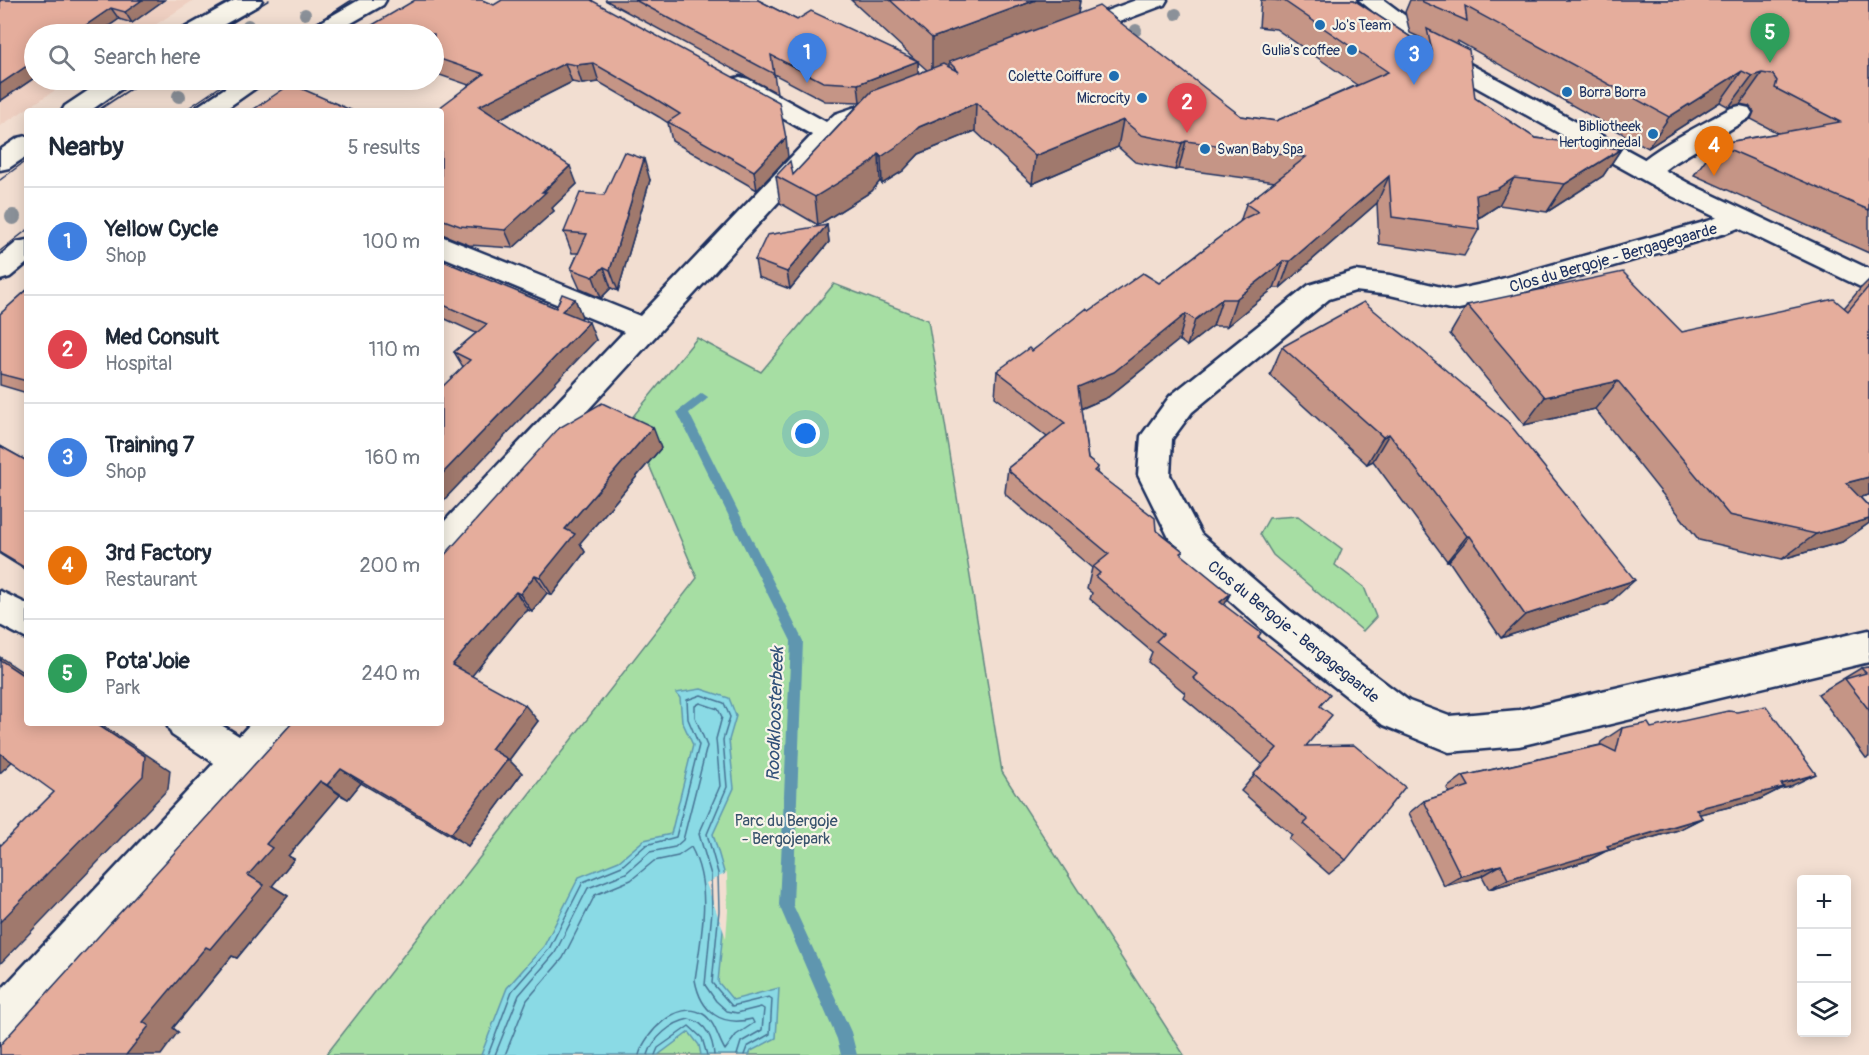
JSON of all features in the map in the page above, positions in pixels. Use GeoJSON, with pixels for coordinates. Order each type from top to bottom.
{"type":"FeatureCollection","features":[{"type":"Feature","properties":{"kind":"street"},"geometry":{"type":"LineString","coordinates":[[209,24],[251,0]]}},
{"type":"Feature","properties":{"kind":"street"},"geometry":{"type":"LineString","coordinates":[[334,24],[375,0]]}},
{"type":"Feature","properties":{"kind":"street"},"geometry":{"type":"LineString","coordinates":[[1051,40],[1156,0]]}},
{"type":"Feature","properties":{"kind":"street"},"geometry":{"type":"LineString","coordinates":[[1360,3],[1404,42],[1437,55],[1646,171],[1869,281]]}},
{"type":"Feature","properties":{"kind":"street"},"geometry":{"type":"LineString","coordinates":[[720,74],[828,133]]}},
{"type":"Feature","properties":{"kind":"street"},"geometry":{"type":"LineString","coordinates":[[78,108],[104,90]]}},
{"type":"Feature","properties":{"kind":"street"},"geometry":{"type":"LineString","coordinates":[[211,108],[237,90]]}},
{"type":"Feature","properties":{"kind":"street"},"geometry":{"type":"LineString","coordinates":[[444,544],[828,133],[844,120],[910,94]]}},
{"type":"Feature","properties":{"kind":"street"},"geometry":{"type":"LineString","coordinates":[[1646,171],[1662,159],[1740,113]]}},
{"type":"Feature","properties":{"kind":"street"},"geometry":{"type":"LineString","coordinates":[[0,162],[24,146]]}},
{"type":"Feature","properties":{"kind":"street","name":"Clos du Bergoje - Bergagegaarde"},"geometry":{"type":"LineString","coordinates":[[1739,218],[1717,227],[1487,293],[1454,300],[1390,285],[1355,281],[1319,292],[1181,404],[1157,436],[1154,475],[1189,544],[1206,560],[1277,621],[1396,713],[1449,734],[1519,728],[1869,646]]}},
{"type":"Feature","properties":{"kind":"street"},"geometry":{"type":"LineString","coordinates":[[444,246],[644,329]]}},
{"type":"Feature","properties":{"kind":"street"},"geometry":{"type":"LineString","coordinates":[[0,270],[24,251]]}},
{"type":"Feature","properties":{"kind":"street"},"geometry":{"type":"LineString","coordinates":[[0,606],[24,621]]}},
{"type":"Feature","properties":{"kind":"street"},"geometry":{"type":"LineString","coordinates":[[190,726],[242,760]]}},
{"type":"Feature","properties":{"kind":"street"},"geometry":{"type":"LineString","coordinates":[[0,1023],[273,726]]}},
{"type":"Feature","properties":{"kind":"shaded area"},"geometry":{"type":"Polygon","coordinates":[[[0,0],[194,0],[157,24],[24,24],[24,90],[56,90],[28,108],[24,108],[24,110],[0,126],[0,0]]]}},
{"type":"Feature","properties":{"kind":"green space","name":"Parc du Bergoje - Bergojepark"},"geometry":{"type":"Polygon","coordinates":[[[834,284],[928,320],[1002,772],[1184,1055],[326,1055],[697,578],[630,420],[697,338],[761,372],[834,284]]]}},
{"type":"Feature","properties":{"kind":"green space"},"geometry":{"type":"Polygon","coordinates":[[[1298,516],[1342,549],[1335,565],[1364,587],[1376,617],[1363,631],[1273,555],[1260,534],[1269,518],[1298,516]]]}},
{"type":"Feature","properties":{"kind":"water"},"geometry":{"type":"Polygon","coordinates":[[[701,689],[729,698],[736,716],[729,740],[734,788],[713,834],[724,872],[725,911],[718,982],[733,1000],[779,988],[776,1038],[751,1051],[749,1055],[701,1055],[699,1045],[689,1032],[658,1055],[481,1055],[507,988],[544,946],[579,877],[619,861],[644,840],[671,834],[693,745],[682,721],[680,698],[676,693],[701,689]]]}},
{"type":"Feature","properties":{"kind":"pier"},"geometry":{"type":"Polygon","coordinates":[[[727,873],[728,911],[726,938],[706,883],[727,873]]]}},
{"type":"Feature","properties":{"kind":"building"},"geometry":{"type":"Polygon","coordinates":[[[0,0],[142,0],[125,12],[111,8],[88,24],[24,24],[24,68],[0,84],[0,0]]]}},
{"type":"Feature","properties":{"kind":"building"},"geometry":{"type":"Polygon","coordinates":[[[415,0],[482,0],[494,5],[502,0],[591,0],[779,102],[786,138],[754,171],[668,122],[680,114],[593,63],[576,65],[565,63],[479,106],[570,166],[505,230],[460,226],[444,220],[444,108],[439,108],[484,74],[444,60],[444,24],[374,24],[415,0]]]}},
{"type":"Feature","properties":{"kind":"building"},"geometry":{"type":"Polygon","coordinates":[[[635,0],[758,0],[797,20],[811,11],[918,61],[858,84],[823,82],[771,55],[774,74],[635,0]]]}},
{"type":"Feature","properties":{"kind":"building"},"geometry":{"type":"Polygon","coordinates":[[[890,0],[1036,0],[932,38],[890,0]]]}},
{"type":"Feature","properties":{"kind":"building"},"geometry":{"type":"Polygon","coordinates":[[[1272,0],[1354,0],[1432,51],[1427,29],[1469,50],[1475,98],[1535,138],[1621,149],[1565,184],[1514,178],[1497,189],[1476,195],[1479,229],[1392,217],[1389,176],[1290,261],[1284,261],[1236,299],[1222,299],[1195,320],[1186,314],[1114,372],[1078,387],[1088,459],[1098,467],[1094,471],[1155,518],[1156,530],[1230,594],[1220,602],[1261,633],[1258,637],[1330,694],[1320,706],[1332,715],[1306,746],[1354,745],[1405,787],[1346,860],[1304,824],[1308,820],[1254,774],[1277,748],[1193,678],[1197,674],[1156,641],[1163,634],[1096,577],[1100,573],[1093,567],[1109,554],[1009,471],[1008,468],[1065,423],[997,371],[1029,348],[1032,351],[1086,309],[1089,311],[1143,273],[1159,283],[1245,218],[1258,212],[1246,204],[1306,157],[1186,141],[1182,143],[1141,135],[1123,120],[1035,156],[976,103],[919,127],[902,143],[881,157],[879,154],[871,163],[815,197],[776,176],[790,161],[793,175],[872,91],[943,64],[959,72],[949,62],[1099,6],[1241,116],[1276,121],[1388,72],[1284,1],[1272,0]]]}},
{"type":"Feature","properties":{"kind":"building"},"geometry":{"type":"Polygon","coordinates":[[[1422,0],[1869,0],[1869,210],[1717,144],[1840,122],[1775,88],[1777,81],[1773,75],[1762,73],[1752,76],[1742,71],[1669,117],[1465,6],[1467,21],[1422,0]]]}},
{"type":"Feature","properties":{"kind":"building"},"geometry":{"type":"Polygon","coordinates":[[[282,90],[305,90],[346,108],[255,108],[282,90]]]}},
{"type":"Feature","properties":{"kind":"building"},"geometry":{"type":"Polygon","coordinates":[[[624,152],[644,159],[610,270],[604,267],[593,277],[571,269],[587,234],[564,232],[580,193],[604,195],[624,152]]]}},
{"type":"Feature","properties":{"kind":"building"},"geometry":{"type":"Polygon","coordinates":[[[827,225],[787,272],[755,260],[767,235],[827,225]]]}},
{"type":"Feature","properties":{"kind":"building"},"geometry":{"type":"Polygon","coordinates":[[[444,261],[556,308],[562,294],[575,299],[562,311],[589,322],[444,472],[444,385],[470,360],[454,352],[487,324],[444,305],[444,261]]]}},
{"type":"Feature","properties":{"kind":"building"},"geometry":{"type":"Polygon","coordinates":[[[1623,272],[1682,332],[1834,299],[1848,311],[1869,286],[1869,477],[1846,483],[1869,507],[1869,519],[1816,534],[1729,515],[1618,381],[1545,397],[1467,305],[1623,272]]]}},
{"type":"Feature","properties":{"kind":"building"},"geometry":{"type":"Polygon","coordinates":[[[24,293],[24,380],[0,374],[0,314],[24,293]]]}},
{"type":"Feature","properties":{"kind":"building"},"geometry":{"type":"Polygon","coordinates":[[[1364,302],[1508,422],[1635,580],[1525,615],[1470,536],[1467,536],[1389,434],[1383,437],[1282,347],[1364,302]]]}},
{"type":"Feature","properties":{"kind":"building"},"geometry":{"type":"Polygon","coordinates":[[[602,403],[653,427],[565,529],[575,534],[540,577],[535,575],[520,594],[516,592],[507,601],[452,665],[525,705],[491,749],[508,759],[451,834],[341,769],[327,785],[320,781],[266,844],[272,848],[248,875],[264,885],[210,949],[206,947],[143,1022],[149,1026],[126,1055],[0,1055],[0,1045],[289,726],[444,726],[444,556],[559,428],[602,403]]]}},
{"type":"Feature","properties":{"kind":"building"},"geometry":{"type":"Polygon","coordinates":[[[0,446],[24,459],[24,567],[0,553],[0,446]]]}},
{"type":"Feature","properties":{"kind":"building"},"geometry":{"type":"Polygon","coordinates":[[[0,660],[24,676],[24,726],[100,726],[145,756],[143,776],[0,922],[0,844],[54,792],[0,753],[0,660]]]}},
{"type":"Feature","properties":{"kind":"building"},"geometry":{"type":"Polygon","coordinates":[[[1869,667],[1869,710],[1845,679],[1866,673],[1861,668],[1869,667]]]}},
{"type":"Feature","properties":{"kind":"building"},"geometry":{"type":"Polygon","coordinates":[[[1766,706],[1816,774],[1781,784],[1784,787],[1696,809],[1702,818],[1607,846],[1609,850],[1508,879],[1501,865],[1461,876],[1424,801],[1469,786],[1463,776],[1602,745],[1616,752],[1622,728],[1648,723],[1651,728],[1728,711],[1737,712],[1766,706]]]}},
{"type":"Feature","properties":{"kind":"waterway","name":"Roodkloosterbeek"},"geometry":{"type":"LineString","coordinates":[[702,397],[683,412],[797,641],[786,905],[845,1038],[849,1055]]}},
{"type":"Feature","properties":{"kind":"tram line"},"geometry":{"type":"LineString","coordinates":[[230,24],[269,0]]}},
{"type":"Feature","properties":{"kind":"tram line"},"geometry":{"type":"LineString","coordinates":[[315,24],[352,0]]}},
{"type":"Feature","properties":{"kind":"tram line"},"geometry":{"type":"LineString","coordinates":[[102,108],[129,90]]}},
{"type":"Feature","properties":{"kind":"tram line"},"geometry":{"type":"LineString","coordinates":[[188,108],[215,90]]}},
{"type":"Feature","properties":{"kind":"tram line"},"geometry":{"type":"LineString","coordinates":[[0,180],[24,162]]}},
{"type":"Feature","properties":{"kind":"tram line"},"geometry":{"type":"LineString","coordinates":[[0,251],[24,232]]}},
{"type":"Feature","properties":{"kind":"place","name":"Jo's Team"},"geometry":{"type":"Point","coordinates":[1320,25]}},
{"type":"Feature","properties":{"kind":"place","name":"Gulia's coffee"},"geometry":{"type":"Point","coordinates":[1352,50]}},
{"type":"Feature","properties":{"kind":"place","name":"Pota'Joie"},"geometry":{"type":"Point","coordinates":[1770,63]}},
{"type":"Feature","properties":{"kind":"place","name":"Colette Coiffure"},"geometry":{"type":"Point","coordinates":[1114,76]}},
{"type":"Feature","properties":{"kind":"place","name":"Yellow Cycle"},"geometry":{"type":"Point","coordinates":[807,83]}},
{"type":"Feature","properties":{"kind":"place","name":"Training 7"},"geometry":{"type":"Point","coordinates":[1414,85]}},
{"type":"Feature","properties":{"kind":"place","name":"Borra Borra"},"geometry":{"type":"Point","coordinates":[1567,92]}},
{"type":"Feature","properties":{"kind":"place","name":"Microcity"},"geometry":{"type":"Point","coordinates":[1142,98]}},
{"type":"Feature","properties":{"kind":"place","name":"Med Consult"},"geometry":{"type":"Point","coordinates":[1187,133]}},
{"type":"Feature","properties":{"kind":"place","name":"Bibliotheek Hertoginnedal"},"geometry":{"type":"Point","coordinates":[1653,134]}},
{"type":"Feature","properties":{"kind":"place","name":"Swan Baby Spa"},"geometry":{"type":"Point","coordinates":[1205,149]}},
{"type":"Feature","properties":{"kind":"place","name":"3rd Factory"},"geometry":{"type":"Point","coordinates":[1714,176]}}]}
